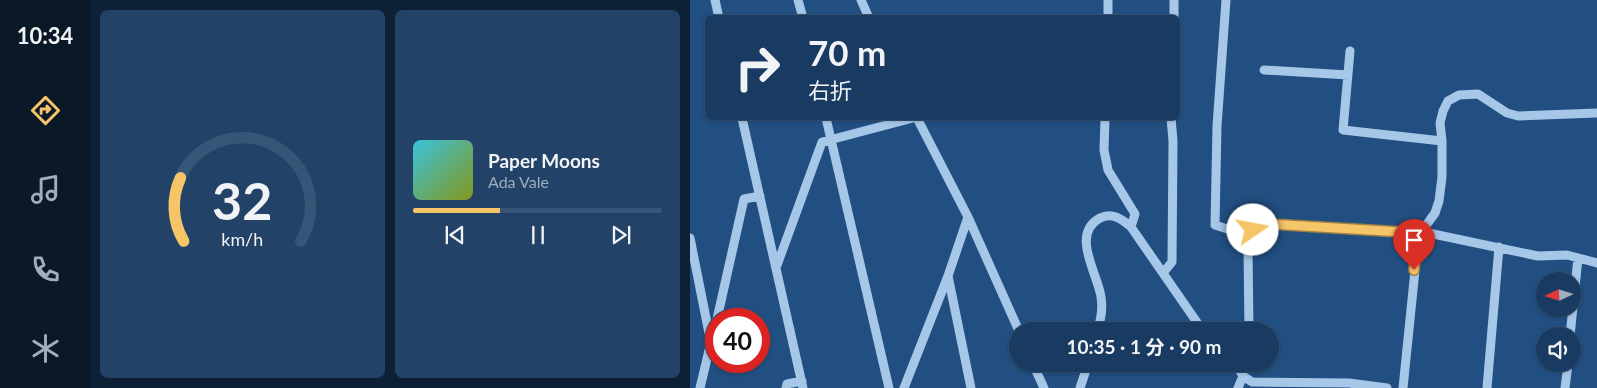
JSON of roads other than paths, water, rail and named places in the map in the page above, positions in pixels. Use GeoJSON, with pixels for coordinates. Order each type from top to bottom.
{"type":"FeatureCollection","features":[{"type":"Feature","properties":{"kind":"street"},"geometry":{"type":"LineString","coordinates":[[715,0],[718,15]]}},
{"type":"Feature","properties":{"kind":"street"},"geometry":{"type":"LineString","coordinates":[[798,0],[801,15]]}},
{"type":"Feature","properties":{"kind":"street"},"geometry":{"type":"LineString","coordinates":[[861,0],[868,15]]}},
{"type":"Feature","properties":{"kind":"street"},"geometry":{"type":"LineString","coordinates":[[1108,0],[1108,15]]}},
{"type":"Feature","properties":{"kind":"street"},"geometry":{"type":"LineString","coordinates":[[1174,0],[1174,15]]}},
{"type":"Feature","properties":{"kind":"street"},"geometry":{"type":"LineString","coordinates":[[1226,0],[1217,126],[1215,225],[1250,236]]}},
{"type":"Feature","properties":{"kind":"street"},"geometry":{"type":"LineString","coordinates":[[1350,51],[1343,130],[1442,141]]}},
{"type":"Feature","properties":{"kind":"street"},"geometry":{"type":"LineString","coordinates":[[1264,70],[1348,76]]}},
{"type":"Feature","properties":{"kind":"street"},"geometry":{"type":"LineString","coordinates":[[1418,230],[1427,224],[1435,213],[1439,201],[1442,177],[1440,122],[1448,101],[1459,95],[1478,94],[1507,113],[1518,116],[1597,113]]}},
{"type":"Feature","properties":{"kind":"street"},"geometry":{"type":"LineString","coordinates":[[742,120],[802,384],[787,384],[786,388]]}},
{"type":"Feature","properties":{"kind":"street"},"geometry":{"type":"LineString","coordinates":[[826,120],[889,388]]}},
{"type":"Feature","properties":{"kind":"street"},"geometry":{"type":"LineString","coordinates":[[776,268],[822,142],[907,120]]}},
{"type":"Feature","properties":{"kind":"street"},"geometry":{"type":"LineString","coordinates":[[916,120],[968,217],[1015,322]]}},
{"type":"Feature","properties":{"kind":"street"},"geometry":{"type":"LineString","coordinates":[[1105,120],[1104,150],[1108,170],[1135,214],[1131,227]]}},
{"type":"Feature","properties":{"kind":"street"},"geometry":{"type":"LineString","coordinates":[[1163,273],[1172,262],[1173,141],[1171,120]]}},
{"type":"Feature","properties":{"kind":"street"},"geometry":{"type":"LineString","coordinates":[[719,308],[744,199],[760,196]]}},
{"type":"Feature","properties":{"kind":"street"},"geometry":{"type":"LineString","coordinates":[[1100,322],[1101,298],[1086,247],[1087,236],[1091,226],[1099,218],[1109,216],[1119,217],[1131,227],[1197,322]]}},
{"type":"Feature","properties":{"kind":"street"},"geometry":{"type":"LineString","coordinates":[[904,388],[948,276],[968,217]]}},
{"type":"Feature","properties":{"kind":"street"},"geometry":{"type":"LineString","coordinates":[[1249,322],[1248,248],[1250,236],[1253,230],[1269,224],[1402,232],[1418,230],[1538,256],[1567,255],[1597,263]]}},
{"type":"Feature","properties":{"kind":"street"},"geometry":{"type":"LineString","coordinates":[[1403,388],[1418,230]]}},
{"type":"Feature","properties":{"kind":"street"},"geometry":{"type":"LineString","coordinates":[[690,238],[705,313]]}},
{"type":"Feature","properties":{"kind":"street"},"geometry":{"type":"LineString","coordinates":[[1486,388],[1498,247]]}},
{"type":"Feature","properties":{"kind":"street"},"geometry":{"type":"LineString","coordinates":[[1571,327],[1578,258]]}},
{"type":"Feature","properties":{"kind":"street"},"geometry":{"type":"LineString","coordinates":[[948,276],[971,388]]}},
{"type":"Feature","properties":{"kind":"street"},"geometry":{"type":"LineString","coordinates":[[700,388],[705,368]]}},
{"type":"Feature","properties":{"kind":"street"},"geometry":{"type":"LineString","coordinates":[[1037,372],[1044,388]]}},
{"type":"Feature","properties":{"kind":"street"},"geometry":{"type":"LineString","coordinates":[[1080,388],[1085,372]]}},
{"type":"Feature","properties":{"kind":"street"},"geometry":{"type":"LineString","coordinates":[[1241,372],[1252,382],[1349,382],[1387,388]]}},
{"type":"Feature","properties":{"kind":"street"},"geometry":{"type":"LineString","coordinates":[[1565,388],[1567,372]]}},
{"type":"Feature","properties":{"kind":"street"},"geometry":{"type":"LineString","coordinates":[[1238,388],[1243,376]]}}]}
